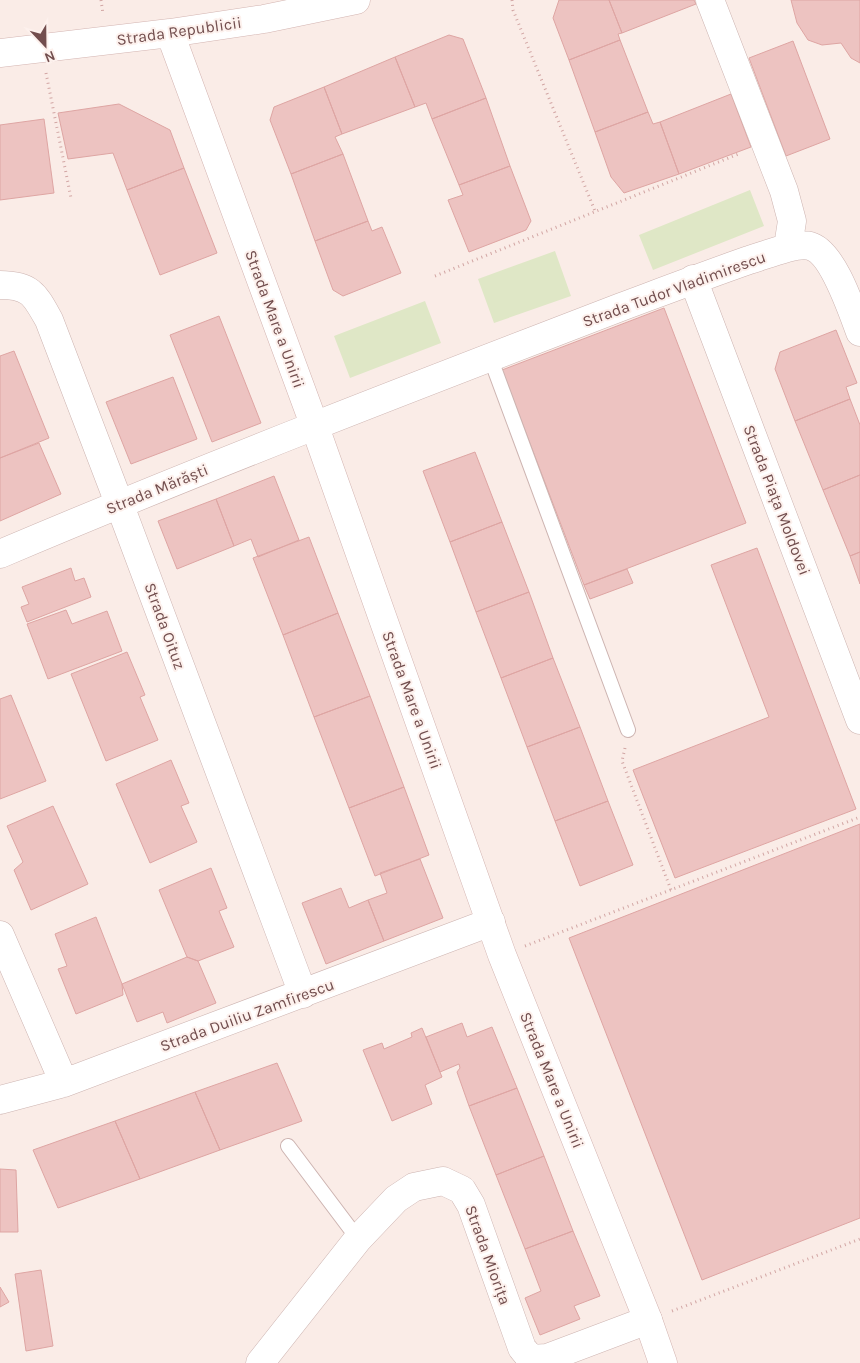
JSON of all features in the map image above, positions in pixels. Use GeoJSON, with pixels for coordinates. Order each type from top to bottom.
{"type":"FeatureCollection","features":[{"type":"Feature","properties":{"kind":"street","name":"Strada Republicii"},"geometry":{"type":"LineString","coordinates":[[0,52],[170,33],[264,19],[356,0]]}},
{"type":"Feature","properties":{"kind":"street"},"geometry":{"type":"LineString","coordinates":[[710,0],[764,144],[784,191],[792,221],[788,247]]}},
{"type":"Feature","properties":{"kind":"street","name":"Strada Mare a Unirii"},"geometry":{"type":"LineString","coordinates":[[170,33],[315,427],[502,955],[648,1320],[663,1363]]}},
{"type":"Feature","properties":{"kind":"street","name":"Strada Tudor Vladimirescu"},"geometry":{"type":"LineString","coordinates":[[315,427],[490,357],[694,279],[788,247],[810,245],[825,254],[846,294],[860,332]]}},
{"type":"Feature","properties":{"kind":"street","name":"Strada Piața Moldovei"},"geometry":{"type":"LineString","coordinates":[[694,279],[860,720]]}},
{"type":"Feature","properties":{"kind":"street","name":"Strada Oituz"},"geometry":{"type":"LineString","coordinates":[[0,285],[16,285],[36,296],[49,320],[303,994]]}},
{"type":"Feature","properties":{"kind":"street","name":"Strada Mărăști"},"geometry":{"type":"LineString","coordinates":[[0,554],[119,503],[315,427]]}},
{"type":"Feature","properties":{"kind":"street","name":"Strada Duiliu Zamfirescu"},"geometry":{"type":"LineString","coordinates":[[0,1100],[64,1083],[491,922]]}},
{"type":"Feature","properties":{"kind":"street"},"geometry":{"type":"LineString","coordinates":[[0,935],[64,1083]]}},
{"type":"Feature","properties":{"kind":"street","name":"Strada Miorița"},"geometry":{"type":"LineString","coordinates":[[260,1363],[358,1239],[396,1199],[414,1187],[443,1181],[462,1190],[471,1205],[522,1348],[532,1359],[547,1358],[648,1320]]}},
{"type":"Feature","properties":{"kind":"lane"},"geometry":{"type":"LineString","coordinates":[[490,357],[628,730]]}},
{"type":"Feature","properties":{"kind":"lane"},"geometry":{"type":"LineString","coordinates":[[288,1146],[358,1239]]}},
{"type":"Feature","properties":{"kind":"path"},"geometry":{"type":"LineString","coordinates":[[512,0],[513,10],[596,211]]}},
{"type":"Feature","properties":{"kind":"path"},"geometry":{"type":"LineString","coordinates":[[41,48],[71,198]]}},
{"type":"Feature","properties":{"kind":"path"},"geometry":{"type":"LineString","coordinates":[[435,276],[764,144]]}},
{"type":"Feature","properties":{"kind":"path"},"geometry":{"type":"LineString","coordinates":[[628,730],[622,761],[671,890]]}},
{"type":"Feature","properties":{"kind":"path"},"geometry":{"type":"LineString","coordinates":[[502,955],[860,817]]}},
{"type":"Feature","properties":{"kind":"path"},"geometry":{"type":"LineString","coordinates":[[648,1320],[860,1239]]}},
{"type":"Feature","properties":{"kind":"green space"},"geometry":{"type":"Polygon","coordinates":[[[750,190],[764,226],[653,270],[639,235],[750,190]]]}},
{"type":"Feature","properties":{"kind":"green space"},"geometry":{"type":"Polygon","coordinates":[[[555,251],[571,296],[494,323],[478,279],[555,251]]]}},
{"type":"Feature","properties":{"kind":"green space"},"geometry":{"type":"Polygon","coordinates":[[[425,301],[441,343],[350,378],[334,336],[425,301]]]}},
{"type":"Feature","properties":{"kind":"building"},"geometry":{"type":"Polygon","coordinates":[[[559,0],[609,0],[622,33],[618,34],[620,40],[569,60],[553,18],[559,0]]]}},
{"type":"Feature","properties":{"kind":"building"},"geometry":{"type":"Polygon","coordinates":[[[609,0],[694,0],[696,4],[622,33],[609,0]]]}},
{"type":"Feature","properties":{"kind":"building"},"geometry":{"type":"Polygon","coordinates":[[[791,0],[860,0],[860,63],[851,58],[841,43],[822,45],[808,40],[797,23],[791,0]]]}},
{"type":"Feature","properties":{"kind":"building"},"geometry":{"type":"Polygon","coordinates":[[[449,35],[463,39],[486,98],[432,119],[426,103],[415,107],[395,57],[449,35]]]}},
{"type":"Feature","properties":{"kind":"building"},"geometry":{"type":"Polygon","coordinates":[[[620,40],[648,112],[595,132],[569,60],[620,40]]]}},
{"type":"Feature","properties":{"kind":"building"},"geometry":{"type":"Polygon","coordinates":[[[793,41],[830,139],[786,156],[749,58],[793,41]]]}},
{"type":"Feature","properties":{"kind":"building"},"geometry":{"type":"Polygon","coordinates":[[[395,57],[415,107],[342,134],[324,87],[395,57]]]}},
{"type":"Feature","properties":{"kind":"building"},"geometry":{"type":"Polygon","coordinates":[[[324,87],[342,134],[335,137],[343,154],[291,174],[270,120],[274,107],[324,87]]]}},
{"type":"Feature","properties":{"kind":"building"},"geometry":{"type":"Polygon","coordinates":[[[731,94],[751,147],[679,174],[660,122],[731,94]]]}},
{"type":"Feature","properties":{"kind":"building"},"geometry":{"type":"Polygon","coordinates":[[[486,98],[510,166],[459,185],[432,119],[486,98]]]}},
{"type":"Feature","properties":{"kind":"building"},"geometry":{"type":"Polygon","coordinates":[[[119,104],[170,130],[184,168],[127,190],[113,153],[68,159],[58,113],[119,104]]]}},
{"type":"Feature","properties":{"kind":"building"},"geometry":{"type":"Polygon","coordinates":[[[648,112],[653,124],[660,122],[679,174],[624,193],[611,177],[595,132],[648,112]]]}},
{"type":"Feature","properties":{"kind":"building"},"geometry":{"type":"Polygon","coordinates":[[[44,119],[54,193],[0,200],[0,125],[44,119]]]}},
{"type":"Feature","properties":{"kind":"building"},"geometry":{"type":"Polygon","coordinates":[[[343,154],[368,221],[315,241],[291,174],[343,154]]]}},
{"type":"Feature","properties":{"kind":"building"},"geometry":{"type":"Polygon","coordinates":[[[510,166],[531,221],[526,230],[469,252],[448,200],[463,195],[459,185],[510,166]]]}},
{"type":"Feature","properties":{"kind":"building"},"geometry":{"type":"Polygon","coordinates":[[[184,168],[217,253],[160,275],[127,190],[184,168]]]}},
{"type":"Feature","properties":{"kind":"building"},"geometry":{"type":"Polygon","coordinates":[[[368,221],[372,231],[382,227],[401,273],[343,296],[333,290],[315,241],[368,221]]]}},
{"type":"Feature","properties":{"kind":"building"},"geometry":{"type":"Polygon","coordinates":[[[664,308],[746,523],[584,585],[502,370],[664,308]]]}},
{"type":"Feature","properties":{"kind":"building"},"geometry":{"type":"Polygon","coordinates":[[[219,316],[261,423],[212,442],[170,335],[219,316]]]}},
{"type":"Feature","properties":{"kind":"building"},"geometry":{"type":"Polygon","coordinates":[[[836,330],[857,383],[846,387],[850,399],[795,421],[775,369],[780,352],[836,330]]]}},
{"type":"Feature","properties":{"kind":"building"},"geometry":{"type":"Polygon","coordinates":[[[14,351],[49,438],[0,458],[0,356],[14,351]]]}},
{"type":"Feature","properties":{"kind":"building"},"geometry":{"type":"Polygon","coordinates":[[[173,377],[197,439],[131,464],[106,402],[173,377]]]}},
{"type":"Feature","properties":{"kind":"building"},"geometry":{"type":"Polygon","coordinates":[[[850,399],[860,425],[860,475],[823,490],[795,421],[850,399]]]}},
{"type":"Feature","properties":{"kind":"building"},"geometry":{"type":"Polygon","coordinates":[[[39,443],[61,494],[0,521],[0,458],[39,443]]]}},
{"type":"Feature","properties":{"kind":"building"},"geometry":{"type":"Polygon","coordinates":[[[475,452],[502,522],[450,542],[423,471],[475,452]]]}},
{"type":"Feature","properties":{"kind":"building"},"geometry":{"type":"Polygon","coordinates":[[[860,475],[860,552],[850,556],[823,490],[860,475]]]}},
{"type":"Feature","properties":{"kind":"building"},"geometry":{"type":"Polygon","coordinates":[[[274,476],[299,540],[258,557],[251,539],[234,546],[216,499],[274,476]]]}},
{"type":"Feature","properties":{"kind":"building"},"geometry":{"type":"Polygon","coordinates":[[[216,499],[234,546],[177,569],[158,521],[216,499]]]}},
{"type":"Feature","properties":{"kind":"building"},"geometry":{"type":"Polygon","coordinates":[[[502,522],[529,592],[476,612],[450,542],[502,522]]]}},
{"type":"Feature","properties":{"kind":"building"},"geometry":{"type":"Polygon","coordinates":[[[309,537],[338,613],[283,635],[253,558],[309,537]]]}},
{"type":"Feature","properties":{"kind":"building"},"geometry":{"type":"Polygon","coordinates":[[[757,548],[856,809],[675,878],[633,770],[769,717],[711,565],[757,548]]]}},
{"type":"Feature","properties":{"kind":"building"},"geometry":{"type":"Polygon","coordinates":[[[860,552],[860,584],[850,556],[860,552]]]}},
{"type":"Feature","properties":{"kind":"building"},"geometry":{"type":"Polygon","coordinates":[[[71,568],[75,581],[84,578],[91,597],[27,622],[21,607],[29,604],[22,587],[71,568]]]}},
{"type":"Feature","properties":{"kind":"building"},"geometry":{"type":"Polygon","coordinates":[[[627,569],[633,583],[590,599],[584,585],[627,569]]]}},
{"type":"Feature","properties":{"kind":"building"},"geometry":{"type":"Polygon","coordinates":[[[529,592],[553,658],[501,678],[476,612],[529,592]]]}},
{"type":"Feature","properties":{"kind":"building"},"geometry":{"type":"Polygon","coordinates":[[[66,610],[72,624],[107,611],[122,651],[48,679],[27,624],[66,610]]]}},
{"type":"Feature","properties":{"kind":"building"},"geometry":{"type":"Polygon","coordinates":[[[338,613],[370,696],[314,717],[283,635],[338,613]]]}},
{"type":"Feature","properties":{"kind":"building"},"geometry":{"type":"Polygon","coordinates":[[[127,652],[145,695],[140,697],[158,740],[106,761],[71,674],[127,652]]]}},
{"type":"Feature","properties":{"kind":"building"},"geometry":{"type":"Polygon","coordinates":[[[553,658],[580,727],[527,747],[501,678],[553,658]]]}},
{"type":"Feature","properties":{"kind":"building"},"geometry":{"type":"Polygon","coordinates":[[[11,695],[46,781],[0,799],[0,699],[11,695]]]}},
{"type":"Feature","properties":{"kind":"building"},"geometry":{"type":"Polygon","coordinates":[[[370,696],[404,787],[349,808],[314,717],[370,696]]]}},
{"type":"Feature","properties":{"kind":"building"},"geometry":{"type":"Polygon","coordinates":[[[580,727],[608,801],[555,821],[527,747],[580,727]]]}},
{"type":"Feature","properties":{"kind":"building"},"geometry":{"type":"Polygon","coordinates":[[[171,760],[189,803],[181,806],[197,842],[150,863],[116,784],[171,760]]]}},
{"type":"Feature","properties":{"kind":"building"},"geometry":{"type":"Polygon","coordinates":[[[404,787],[429,855],[375,876],[349,808],[404,787]]]}},
{"type":"Feature","properties":{"kind":"building"},"geometry":{"type":"Polygon","coordinates":[[[608,801],[633,865],[580,886],[555,821],[608,801]]]}},
{"type":"Feature","properties":{"kind":"building"},"geometry":{"type":"Polygon","coordinates":[[[53,806],[88,884],[31,910],[14,870],[23,862],[7,826],[53,806]]]}},
{"type":"Feature","properties":{"kind":"building"},"geometry":{"type":"Polygon","coordinates":[[[860,824],[860,1218],[702,1280],[569,938],[860,824]]]}},
{"type":"Feature","properties":{"kind":"building"},"geometry":{"type":"Polygon","coordinates":[[[420,859],[443,918],[384,941],[368,900],[387,893],[380,873],[420,859]]]}},
{"type":"Feature","properties":{"kind":"building"},"geometry":{"type":"Polygon","coordinates":[[[211,868],[227,908],[219,911],[234,947],[198,961],[187,957],[159,890],[211,868]]]}},
{"type":"Feature","properties":{"kind":"building"},"geometry":{"type":"Polygon","coordinates":[[[341,888],[349,908],[368,900],[384,941],[326,964],[302,903],[341,888]]]}},
{"type":"Feature","properties":{"kind":"building"},"geometry":{"type":"Polygon","coordinates":[[[96,917],[122,984],[123,995],[76,1014],[58,969],[67,966],[55,934],[96,917]]]}},
{"type":"Feature","properties":{"kind":"building"},"geometry":{"type":"Polygon","coordinates":[[[187,957],[198,961],[216,1003],[167,1023],[163,1012],[137,1022],[122,984],[187,957]]]}},
{"type":"Feature","properties":{"kind":"building"},"geometry":{"type":"Polygon","coordinates":[[[462,1023],[467,1037],[492,1027],[517,1088],[469,1106],[457,1072],[460,1068],[459,1064],[440,1072],[426,1037],[462,1023]]]}},
{"type":"Feature","properties":{"kind":"building"},"geometry":{"type":"Polygon","coordinates":[[[422,1028],[442,1077],[425,1085],[432,1104],[392,1121],[363,1050],[382,1043],[384,1049],[412,1037],[411,1033],[422,1028]]]}},
{"type":"Feature","properties":{"kind":"building"},"geometry":{"type":"Polygon","coordinates":[[[277,1063],[302,1121],[220,1150],[195,1092],[277,1063]]]}},
{"type":"Feature","properties":{"kind":"building"},"geometry":{"type":"Polygon","coordinates":[[[517,1088],[544,1156],[496,1175],[469,1106],[517,1088]]]}},
{"type":"Feature","properties":{"kind":"building"},"geometry":{"type":"Polygon","coordinates":[[[195,1092],[220,1150],[140,1179],[115,1121],[195,1092]]]}},
{"type":"Feature","properties":{"kind":"building"},"geometry":{"type":"Polygon","coordinates":[[[115,1121],[140,1179],[58,1208],[33,1150],[115,1121]]]}},
{"type":"Feature","properties":{"kind":"building"},"geometry":{"type":"Polygon","coordinates":[[[544,1156],[573,1231],[525,1249],[496,1175],[544,1156]]]}},
{"type":"Feature","properties":{"kind":"building"},"geometry":{"type":"Polygon","coordinates":[[[0,1169],[16,1170],[18,1232],[0,1232],[0,1169]]]}},
{"type":"Feature","properties":{"kind":"building"},"geometry":{"type":"Polygon","coordinates":[[[573,1231],[600,1296],[574,1306],[580,1319],[540,1335],[525,1298],[541,1291],[525,1249],[573,1231]]]}},
{"type":"Feature","properties":{"kind":"building"},"geometry":{"type":"Polygon","coordinates":[[[41,1270],[53,1346],[26,1351],[15,1274],[41,1270]]]}},
{"type":"Feature","properties":{"kind":"building"},"geometry":{"type":"Polygon","coordinates":[[[0,1287],[9,1302],[0,1307],[0,1287]]]}}]}
